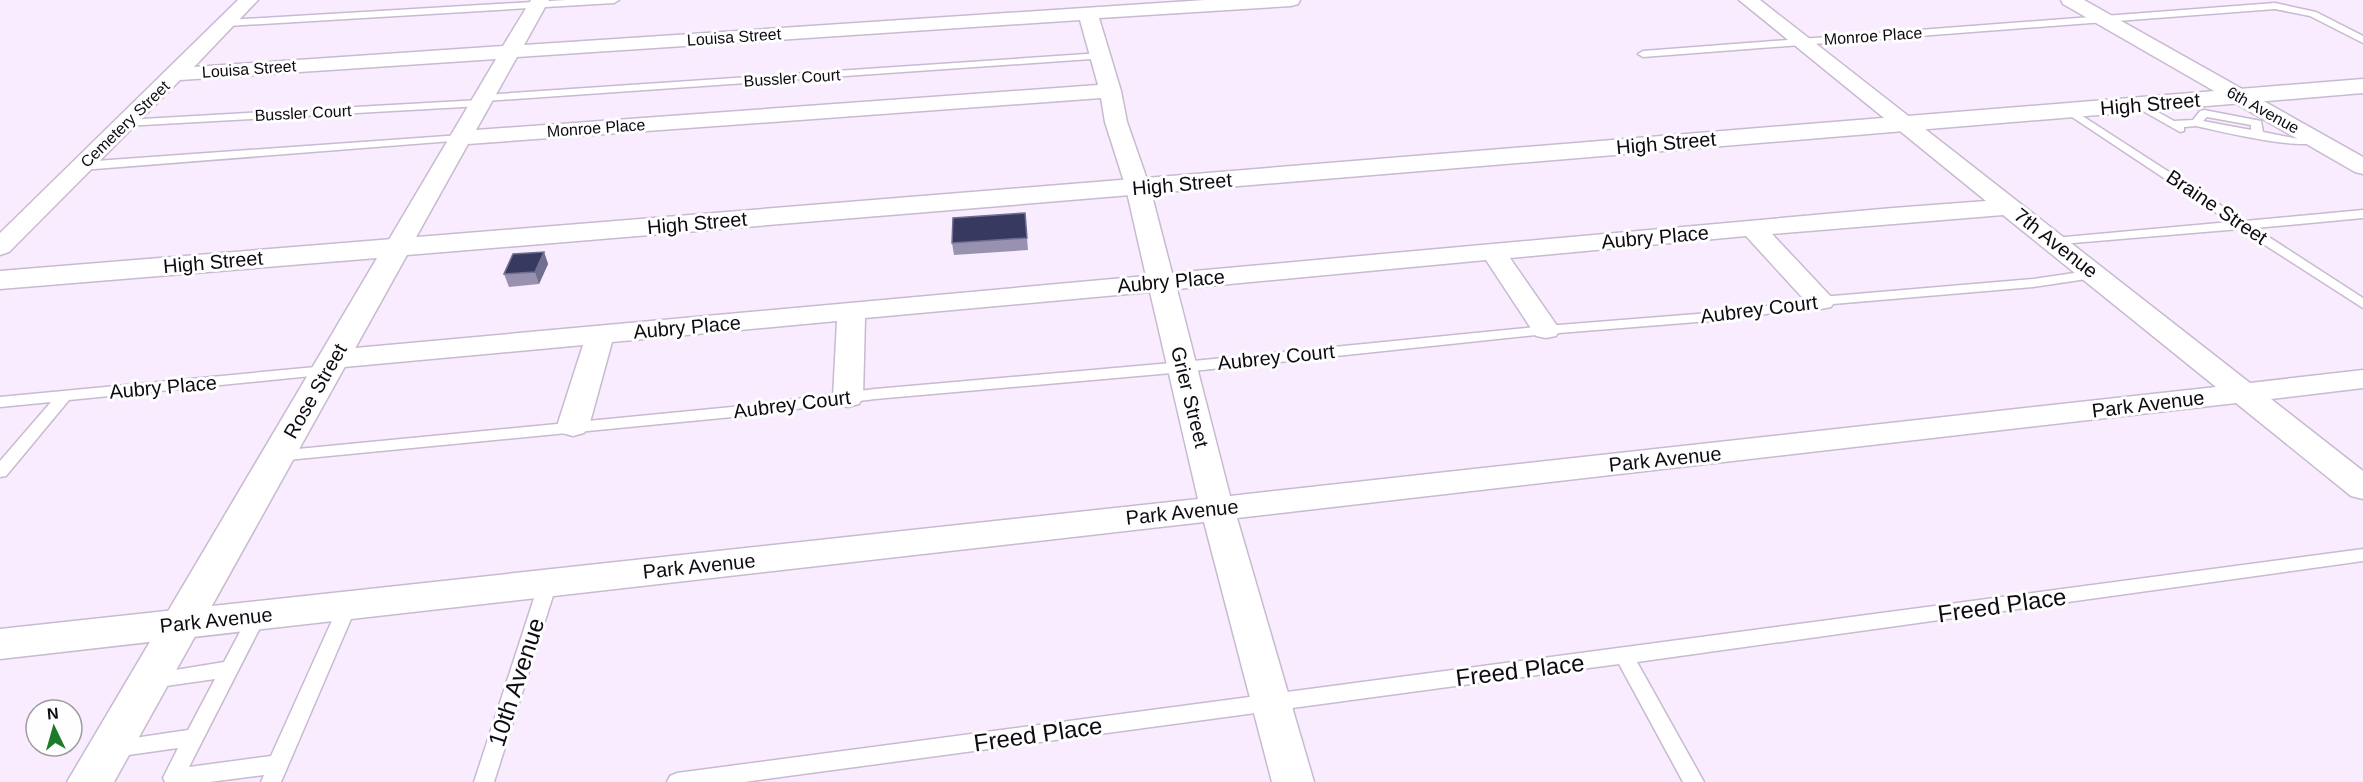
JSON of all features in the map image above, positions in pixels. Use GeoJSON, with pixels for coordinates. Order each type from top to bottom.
{"type":"FeatureCollection","features":[{"type":"Feature","properties":{"kind":"main road","name":"High Street"},"geometry":{"type":"LineString","coordinates":[[0,280],[1138,188],[1904,123],[2140,105],[2194,112],[2237,96],[2363,86]]}},
{"type":"Feature","properties":{"kind":"main road","name":"Rose Street"},"geometry":{"type":"LineString","coordinates":[[90,782],[397,248]]}},
{"type":"Feature","properties":{"kind":"street","name":"Cemetery Street"},"geometry":{"type":"LineString","coordinates":[[0,247],[249,0]]}},
{"type":"Feature","properties":{"kind":"street","name":"Louisa Street"},"geometry":{"type":"LineString","coordinates":[[176,74],[1291,0]]}},
{"type":"Feature","properties":{"kind":"street","name":"7th Avenue"},"geometry":{"type":"LineString","coordinates":[[1748,0],[2363,488]]}},
{"type":"Feature","properties":{"kind":"street","name":"6th Avenue"},"geometry":{"type":"LineString","coordinates":[[2070,0],[2363,167]]}},
{"type":"Feature","properties":{"kind":"street","name":"Rose Street"},"geometry":{"type":"LineString","coordinates":[[397,248],[539,2]]}},
{"type":"Feature","properties":{"kind":"street","name":"Grier Street"},"geometry":{"type":"LineString","coordinates":[[1088,13],[1110,91],[1116,122],[1138,188],[1218,508],[1293,782]]}},
{"type":"Feature","properties":{"kind":"street","name":"Monroe Place"},"geometry":{"type":"LineString","coordinates":[[461,138],[1110,91]]}},
{"type":"Feature","properties":{"kind":"street","name":"Aubry Place"},"geometry":{"type":"LineString","coordinates":[[330,365],[600,335],[1163,282],[1752,228],[2010,207]]}},
{"type":"Feature","properties":{"kind":"street"},"geometry":{"type":"LineString","coordinates":[[1752,228],[1821,301]]}},
{"type":"Feature","properties":{"kind":"street"},"geometry":{"type":"LineString","coordinates":[[1493,252],[1543,325]]}},
{"type":"Feature","properties":{"kind":"street"},"geometry":{"type":"LineString","coordinates":[[848,397],[851,312]]}},
{"type":"Feature","properties":{"kind":"street"},"geometry":{"type":"LineString","coordinates":[[573,426],[600,335]]}},
{"type":"Feature","properties":{"kind":"street","name":"Park Avenue"},"geometry":{"type":"LineString","coordinates":[[0,644],[2363,379]]}},
{"type":"Feature","properties":{"kind":"lane"},"geometry":{"type":"LineString","coordinates":[[227,23],[539,2],[614,0]]}},
{"type":"Feature","properties":{"kind":"lane","name":"Monroe Place"},"geometry":{"type":"LineString","coordinates":[[1643,54],[2275,6],[2313,14],[2363,40]]}},
{"type":"Feature","properties":{"kind":"lane","name":"Bussler Court"},"geometry":{"type":"LineString","coordinates":[[125,123],[1101,56]]}},
{"type":"Feature","properties":{"kind":"lane"},"geometry":{"type":"LineString","coordinates":[[2140,105],[2177,128],[2194,112],[2215,115],[2298,142],[2316,140]]}},
{"type":"Feature","properties":{"kind":"lane","name":"Braine Street"},"geometry":{"type":"LineString","coordinates":[[2070,111],[2363,304]]}},
{"type":"Feature","properties":{"kind":"lane"},"geometry":{"type":"LineString","coordinates":[[2194,112],[2215,115]]}},
{"type":"Feature","properties":{"kind":"lane"},"geometry":{"type":"LineString","coordinates":[[2194,112],[2257,129],[2281,121]]}},
{"type":"Feature","properties":{"kind":"lane","name":"Monroe Place"},"geometry":{"type":"LineString","coordinates":[[82,166],[461,138]]}},
{"type":"Feature","properties":{"kind":"lane"},"geometry":{"type":"LineString","coordinates":[[2054,242],[2363,214]]}},
{"type":"Feature","properties":{"kind":"lane","name":"Aubrey Court"},"geometry":{"type":"LineString","coordinates":[[277,456],[732,412],[848,397],[1183,367],[1543,325],[1735,315],[1821,301],[1999,286],[2095,274]]}},
{"type":"Feature","properties":{"kind":"lane","name":"Aubry Place"},"geometry":{"type":"LineString","coordinates":[[0,402],[330,365]]}},
{"type":"Feature","properties":{"kind":"lane"},"geometry":{"type":"LineString","coordinates":[[0,472],[64,396]]}},
{"type":"Feature","properties":{"kind":"lane","name":"Freed Place"},"geometry":{"type":"LineString","coordinates":[[677,782],[1625,657],[2363,555]]}},
{"type":"Feature","properties":{"kind":"lane","name":"10th Avenue"},"geometry":{"type":"LineString","coordinates":[[484,782],[548,583]]}},
{"type":"Feature","properties":{"kind":"lane"},"geometry":{"type":"LineString","coordinates":[[257,616],[173,778],[274,773],[348,605]]}},
{"type":"Feature","properties":{"kind":"lane"},"geometry":{"type":"LineString","coordinates":[[1625,657],[1694,782]]}},
{"type":"Feature","properties":{"kind":"lane"},"geometry":{"type":"LineString","coordinates":[[148,680],[229,669]]}},
{"type":"Feature","properties":{"kind":"lane"},"geometry":{"type":"LineString","coordinates":[[108,750],[194,737]]}},
{"type":"Feature","properties":{"kind":"building"},"geometry":{"type":"Polygon","coordinates":[[[1025,213],[1027,238],[952,243],[953,218],[1025,213]]]}},
{"type":"Feature","properties":{"kind":"building"},"geometry":{"type":"Polygon","coordinates":[[[544,252],[535,272],[504,274],[513,254],[544,252]]]}}]}
